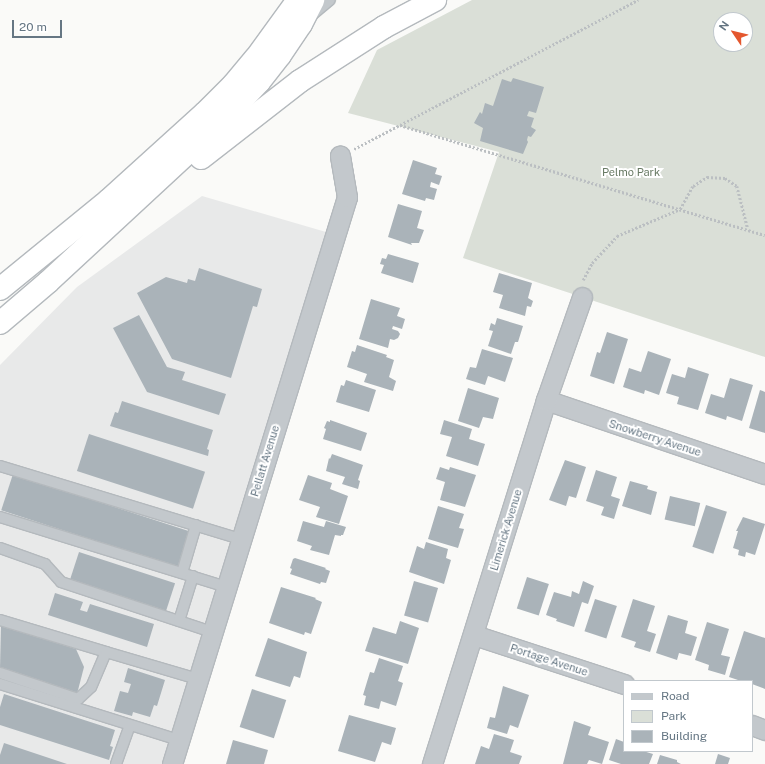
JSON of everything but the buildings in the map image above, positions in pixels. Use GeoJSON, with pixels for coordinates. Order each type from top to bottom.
{"type":"FeatureCollection","features":[{"type":"Feature","properties":{"kind":"highway"},"geometry":{"type":"LineString","coordinates":[[0,289],[109,200],[205,113],[233,85],[256,58],[298,0]]}},
{"type":"Feature","properties":{"kind":"highway"},"geometry":{"type":"LineString","coordinates":[[0,323],[79,254],[226,117],[259,82],[301,24],[313,0]]}},
{"type":"Feature","properties":{"kind":"highway"},"geometry":{"type":"LineString","coordinates":[[79,254],[300,81],[378,31],[435,0]]}},
{"type":"Feature","properties":{"kind":"street","name":"Pellatt Avenue"},"geometry":{"type":"LineString","coordinates":[[172,764],[346,197],[340,156]]}},
{"type":"Feature","properties":{"kind":"street","name":"Limerick Avenue"},"geometry":{"type":"LineString","coordinates":[[432,764],[474,635],[546,400],[582,297]]}},
{"type":"Feature","properties":{"kind":"street","name":"Snowberry Avenue"},"geometry":{"type":"LineString","coordinates":[[546,400],[765,474]]}},
{"type":"Feature","properties":{"kind":"street","name":"Portage Avenue"},"geometry":{"type":"LineString","coordinates":[[474,635],[623,684]]}},
{"type":"Feature","properties":{"kind":"street"},"geometry":{"type":"LineString","coordinates":[[753,726],[765,730]]}},
{"type":"Feature","properties":{"kind":"lane"},"geometry":{"type":"LineString","coordinates":[[301,24],[330,0]]}},
{"type":"Feature","properties":{"kind":"lane"},"geometry":{"type":"LineString","coordinates":[[0,466],[241,539]]}},
{"type":"Feature","properties":{"kind":"lane"},"geometry":{"type":"LineString","coordinates":[[0,517],[226,587]]}},
{"type":"Feature","properties":{"kind":"lane"},"geometry":{"type":"LineString","coordinates":[[182,573],[196,525]]}},
{"type":"Feature","properties":{"kind":"lane"},"geometry":{"type":"LineString","coordinates":[[0,548],[45,564],[61,582],[212,632]]}},
{"type":"Feature","properties":{"kind":"lane"},"geometry":{"type":"LineString","coordinates":[[179,621],[193,576]]}},
{"type":"Feature","properties":{"kind":"lane"},"geometry":{"type":"LineString","coordinates":[[0,620],[198,679]]}},
{"type":"Feature","properties":{"kind":"lane"},"geometry":{"type":"LineString","coordinates":[[0,674],[78,699],[91,686],[106,652]]}},
{"type":"Feature","properties":{"kind":"lane"},"geometry":{"type":"LineString","coordinates":[[0,684],[179,740]]}},
{"type":"Feature","properties":{"kind":"lane"},"geometry":{"type":"LineString","coordinates":[[116,764],[130,725]]}},
{"type":"Feature","properties":{"kind":"path"},"geometry":{"type":"LineString","coordinates":[[340,156],[638,0]]}},
{"type":"Feature","properties":{"kind":"path"},"geometry":{"type":"LineString","coordinates":[[400,125],[765,235]]}},
{"type":"Feature","properties":{"kind":"path"},"geometry":{"type":"LineString","coordinates":[[582,297],[583,277],[592,263],[617,236],[680,209],[692,186],[707,177],[725,178],[737,186],[749,230]]}},
{"type":"Feature","properties":{"kind":"shaded area"},"geometry":{"type":"Polygon","coordinates":[[[202,196],[326,232],[163,764],[0,764],[0,365],[77,287],[202,196]]]}},
{"type":"Feature","properties":{"kind":"green space","name":"Pelmo Park"},"geometry":{"type":"Polygon","coordinates":[[[472,0],[765,0],[765,357],[463,258],[499,152],[348,113],[377,50],[472,0]]]}}]}
